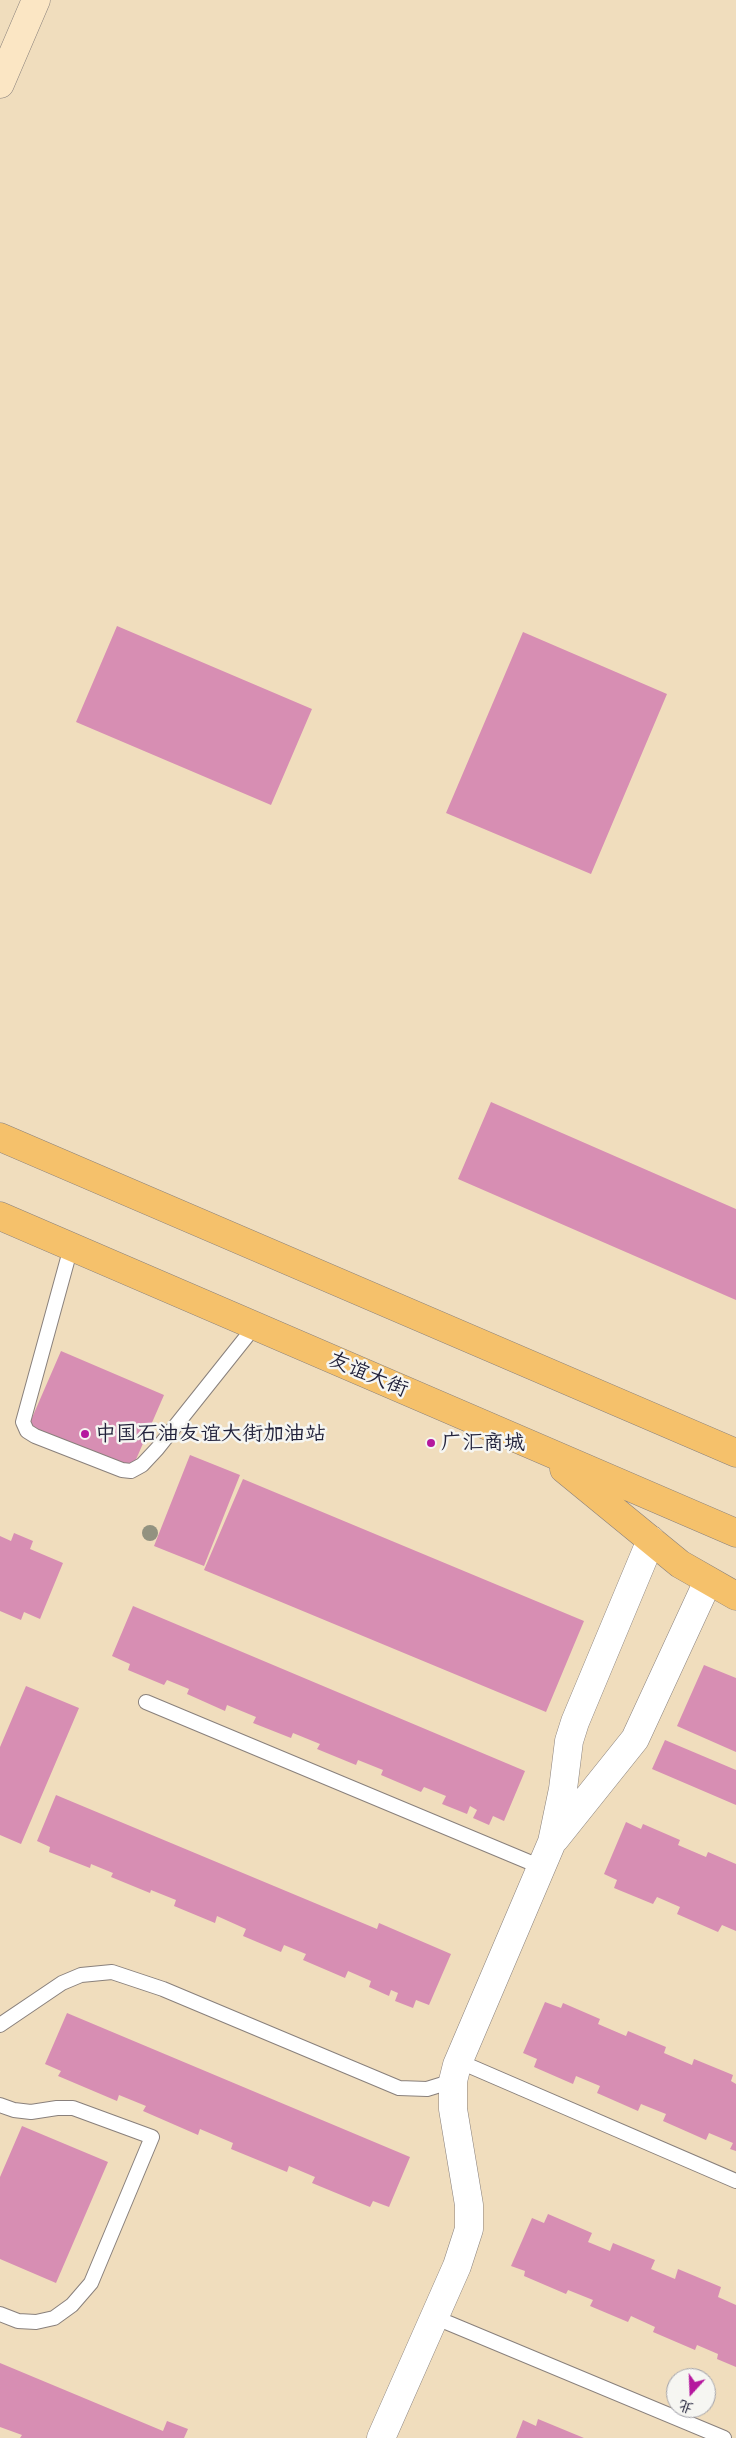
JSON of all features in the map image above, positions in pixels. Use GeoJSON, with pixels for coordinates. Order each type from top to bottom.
{"type":"FeatureCollection","features":[{"type":"Feature","properties":{"kind":"main road"},"geometry":{"type":"LineString","coordinates":[[0,1137],[736,1453]]}},
{"type":"Feature","properties":{"kind":"main road","name":"友谊大街"},"geometry":{"type":"LineString","coordinates":[[0,1216],[736,1533]]}},
{"type":"Feature","properties":{"kind":"main road"},"geometry":{"type":"LineString","coordinates":[[540,1449],[680,1564],[736,1596]]}},
{"type":"Feature","properties":{"kind":"street"},"geometry":{"type":"LineString","coordinates":[[0,84],[36,0]]}},
{"type":"Feature","properties":{"kind":"street"},"geometry":{"type":"LineString","coordinates":[[381,2438],[457,2266],[469,2229],[469,2205],[453,2109],[456,2071],[552,1842],[563,1789],[569,1741],[575,1722],[651,1540]]}},
{"type":"Feature","properties":{"kind":"street"},"geometry":{"type":"LineString","coordinates":[[552,1842],[635,1739],[708,1581]]}},
{"type":"Feature","properties":{"kind":"lane"},"geometry":{"type":"LineString","coordinates":[[71,1247],[23,1422],[27,1431],[36,1436],[122,1470],[131,1471],[142,1465],[158,1449],[256,1326]]}},
{"type":"Feature","properties":{"kind":"lane"},"geometry":{"type":"LineString","coordinates":[[146,1702],[541,1868]]}},
{"type":"Feature","properties":{"kind":"lane"},"geometry":{"type":"LineString","coordinates":[[0,2025],[62,1983],[81,1975],[112,1972],[163,1989],[399,2088],[427,2089],[456,2071],[736,2181]]}},
{"type":"Feature","properties":{"kind":"lane"},"geometry":{"type":"LineString","coordinates":[[0,2105],[14,2110],[31,2112],[57,2108],[73,2108],[152,2137],[91,2283],[72,2304],[54,2318],[36,2322],[18,2321],[0,2314]]}},
{"type":"Feature","properties":{"kind":"lane"},"geometry":{"type":"LineString","coordinates":[[434,2317],[724,2438]]}},
{"type":"Feature","properties":{"kind":"building"},"geometry":{"type":"Polygon","coordinates":[[[117,626],[312,709],[271,805],[76,722],[117,626]]]}},
{"type":"Feature","properties":{"kind":"building"},"geometry":{"type":"Polygon","coordinates":[[[523,632],[667,694],[591,874],[446,813],[523,632]]]}},
{"type":"Feature","properties":{"kind":"building"},"geometry":{"type":"Polygon","coordinates":[[[491,1102],[736,1209],[736,1300],[458,1179],[491,1102]]]}},
{"type":"Feature","properties":{"kind":"building"},"geometry":{"type":"Polygon","coordinates":[[[61,1351],[164,1395],[128,1478],[25,1434],[61,1351]]]}},
{"type":"Feature","properties":{"kind":"building"},"geometry":{"type":"Polygon","coordinates":[[[190,1455],[240,1475],[204,1566],[154,1546],[190,1455]]]}},
{"type":"Feature","properties":{"kind":"building"},"geometry":{"type":"Polygon","coordinates":[[[243,1479],[584,1621],[546,1712],[204,1570],[243,1479]]]}},
{"type":"Feature","properties":{"kind":"building"},"geometry":{"type":"Polygon","coordinates":[[[14,1533],[33,1541],[30,1549],[63,1563],[40,1619],[24,1612],[21,1620],[0,1611],[0,1536],[11,1541],[14,1533]]]}},
{"type":"Feature","properties":{"kind":"building"},"geometry":{"type":"Polygon","coordinates":[[[133,1606],[525,1771],[504,1821],[493,1816],[489,1825],[473,1818],[477,1810],[470,1806],[467,1814],[442,1804],[446,1796],[424,1787],[421,1792],[381,1775],[383,1770],[358,1760],[356,1765],[317,1749],[320,1744],[293,1733],[291,1738],[253,1723],[256,1717],[227,1705],[225,1711],[187,1694],[189,1689],[167,1680],[164,1685],[128,1670],[130,1664],[112,1656],[133,1606]]]}},
{"type":"Feature","properties":{"kind":"building"},"geometry":{"type":"Polygon","coordinates":[[[704,1665],[736,1678],[736,1752],[677,1726],[704,1665]]]}},
{"type":"Feature","properties":{"kind":"building"},"geometry":{"type":"Polygon","coordinates":[[[26,1686],[79,1708],[21,1844],[0,1835],[0,1747],[26,1686]]]}},
{"type":"Feature","properties":{"kind":"building"},"geometry":{"type":"Polygon","coordinates":[[[665,1740],[736,1770],[736,1805],[652,1769],[665,1740]]]}},
{"type":"Feature","properties":{"kind":"building"},"geometry":{"type":"Polygon","coordinates":[[[56,1795],[377,1929],[379,1923],[451,1954],[429,2005],[416,2000],[413,2008],[395,2001],[398,1993],[391,1990],[389,1996],[369,1987],[371,1981],[348,1971],[345,1978],[303,1960],[306,1954],[284,1945],[281,1952],[243,1936],[246,1929],[217,1916],[215,1923],[174,1906],[176,1900],[151,1890],[150,1893],[111,1877],[113,1873],[91,1864],[90,1868],[49,1852],[50,1847],[37,1841],[56,1795]]]}},
{"type":"Feature","properties":{"kind":"building"},"geometry":{"type":"Polygon","coordinates":[[[626,1822],[641,1829],[643,1824],[680,1840],[678,1845],[706,1857],[708,1852],[736,1864],[736,1931],[722,1925],[718,1932],[677,1914],[680,1907],[657,1897],[653,1904],[614,1888],[617,1880],[604,1874],[626,1822]]]}},
{"type":"Feature","properties":{"kind":"building"},"geometry":{"type":"Polygon","coordinates":[[[545,2002],[561,2008],[563,2003],[600,2019],[598,2024],[626,2036],[628,2031],[666,2047],[664,2053],[692,2065],[694,2059],[733,2075],[731,2081],[736,2084],[736,2151],[730,2149],[733,2143],[709,2133],[706,2140],[663,2121],[666,2114],[641,2104],[638,2111],[597,2093],[600,2086],[576,2076],[573,2084],[534,2067],[537,2059],[523,2053],[545,2002]]]}},
{"type":"Feature","properties":{"kind":"building"},"geometry":{"type":"Polygon","coordinates":[[[67,2013],[410,2157],[389,2207],[373,2201],[370,2207],[312,2183],[315,2177],[289,2166],[287,2172],[231,2149],[233,2143],[200,2129],[198,2135],[143,2111],[146,2106],[119,2095],[117,2101],[58,2076],[61,2071],[45,2064],[67,2013]]]}},
{"type":"Feature","properties":{"kind":"building"},"geometry":{"type":"Polygon","coordinates":[[[22,2126],[108,2162],[56,2283],[0,2259],[0,2177],[22,2126]]]}},
{"type":"Feature","properties":{"kind":"building"},"geometry":{"type":"Polygon","coordinates":[[[548,2214],[592,2233],[588,2242],[610,2251],[613,2243],[655,2260],[651,2269],[675,2279],[678,2269],[721,2287],[718,2297],[736,2305],[736,2367],[717,2359],[718,2354],[697,2345],[695,2350],[653,2332],[655,2327],[631,2316],[628,2322],[590,2306],[593,2300],[568,2290],[566,2294],[524,2276],[525,2271],[511,2266],[532,2218],[544,2223],[548,2214]]]}},
{"type":"Feature","properties":{"kind":"building"},"geometry":{"type":"Polygon","coordinates":[[[0,2363],[163,2431],[167,2421],[188,2429],[184,2438],[20,2438],[22,2435],[0,2427],[0,2363]]]}},
{"type":"Feature","properties":{"kind":"building"},"geometry":{"type":"Polygon","coordinates":[[[538,2419],[584,2438],[516,2438],[523,2420],[536,2426],[538,2419]]]}},
{"type":"Feature","properties":{"kind":"place","name":"中国石油友谊大街加油站"},"geometry":{"type":"Point","coordinates":[85,1434]}},
{"type":"Feature","properties":{"kind":"place","name":"广汇商城"},"geometry":{"type":"Point","coordinates":[431,1443]}}]}
